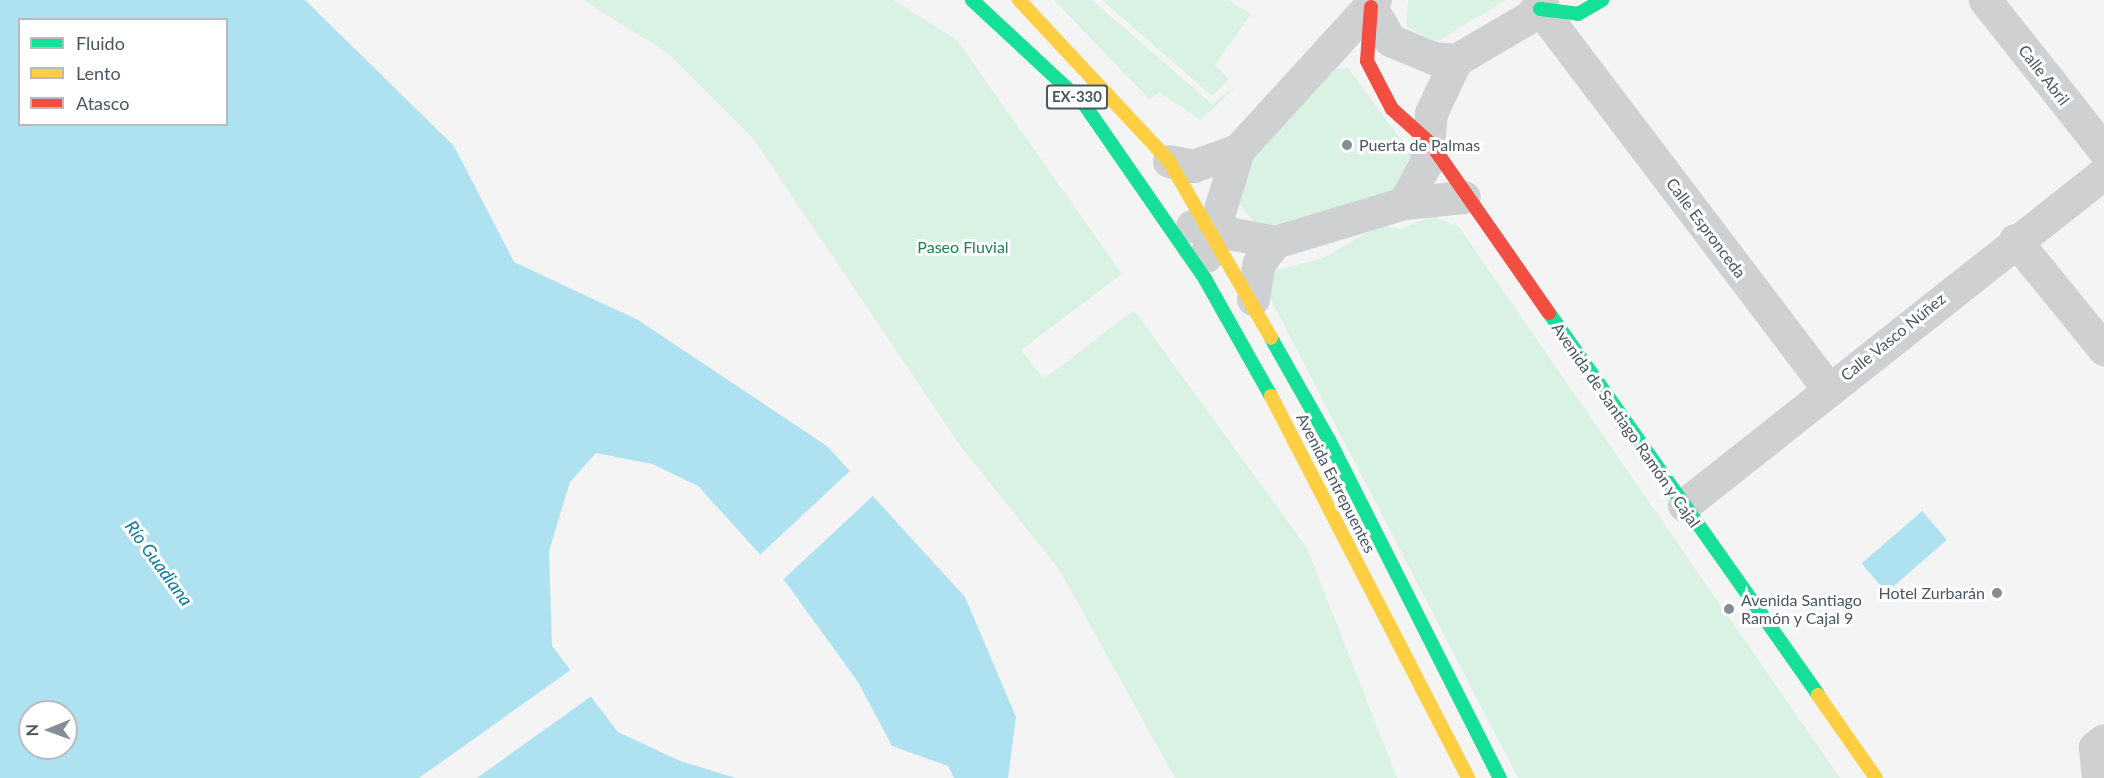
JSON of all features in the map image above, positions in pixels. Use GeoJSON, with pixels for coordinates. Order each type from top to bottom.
{"type":"FeatureCollection","features":[{"type":"Feature","properties":{"kind":"main road","name":"EX-330"},"geometry":{"type":"LineString","coordinates":[[972,0],[1084,104],[1160,213]]}},
{"type":"Feature","properties":{"kind":"main road","name":"EX-330"},"geometry":{"type":"LineString","coordinates":[[1019,0],[1169,161],[1212,231]]}},
{"type":"Feature","properties":{"kind":"main road","name":"Avenida de Santiago Ramón y Cajal"},"geometry":{"type":"LineString","coordinates":[[1373,4],[1367,51],[1373,80],[1411,130],[1431,144],[1464,197],[1876,778]]}},
{"type":"Feature","properties":{"kind":"main road"},"geometry":{"type":"LineString","coordinates":[[1541,5],[1564,15],[1597,5]]}},
{"type":"Feature","properties":{"kind":"main road","name":"Avenida Entrepuentes"},"geometry":{"type":"LineString","coordinates":[[1160,213],[1205,279],[1304,453],[1468,778]]}},
{"type":"Feature","properties":{"kind":"main road","name":"Avenida Entrepuentes"},"geometry":{"type":"LineString","coordinates":[[1212,231],[1253,299],[1500,778]]}},
{"type":"Feature","properties":{"kind":"street","name":"Calle Abril"},"geometry":{"type":"LineString","coordinates":[[1985,0],[2104,150]]}},
{"type":"Feature","properties":{"kind":"street"},"geometry":{"type":"LineString","coordinates":[[1205,279],[1212,231],[1238,150],[1373,4],[1390,40],[1433,58],[1456,60]]}},
{"type":"Feature","properties":{"kind":"street"},"geometry":{"type":"LineString","coordinates":[[1404,203],[1419,182],[1431,144],[1431,113],[1456,60],[1541,5]]}},
{"type":"Feature","properties":{"kind":"street","name":"Calle Espronceda"},"geometry":{"type":"LineString","coordinates":[[1541,5],[1584,66],[1828,389]]}},
{"type":"Feature","properties":{"kind":"street","name":"Calle Espronceda"},"geometry":{"type":"LineString","coordinates":[[1584,66],[1576,33],[1597,5]]}},
{"type":"Feature","properties":{"kind":"street"},"geometry":{"type":"LineString","coordinates":[[1169,161],[1193,166],[1238,150]]}},
{"type":"Feature","properties":{"kind":"street","name":"Calle Vasco Núñez"},"geometry":{"type":"LineString","coordinates":[[1684,505],[2015,240],[2104,173]]}},
{"type":"Feature","properties":{"kind":"street"},"geometry":{"type":"LineString","coordinates":[[1160,213],[1212,231],[1275,242],[1404,203],[1464,197]]}},
{"type":"Feature","properties":{"kind":"street"},"geometry":{"type":"LineString","coordinates":[[2015,240],[2104,349]]}},
{"type":"Feature","properties":{"kind":"street"},"geometry":{"type":"LineString","coordinates":[[1253,299],[1259,263],[1275,242]]}},
{"type":"Feature","properties":{"kind":"street"},"geometry":{"type":"LineString","coordinates":[[2102,778],[2095,747],[2104,740]]}},
{"type":"Feature","properties":{"kind":"green space","name":"Paseo Fluvial"},"geometry":{"type":"Polygon","coordinates":[[[583,0],[894,0],[957,40],[1122,274],[1021,350],[1044,379],[1134,310],[1307,548],[1397,778],[1175,778],[1059,569],[959,444],[752,137],[669,54],[583,0]]]}},
{"type":"Feature","properties":{"kind":"green space"},"geometry":{"type":"Polygon","coordinates":[[[1054,0],[1092,0],[1212,104],[1236,86],[1201,120],[1159,92],[1150,100],[1054,0]]]}},
{"type":"Feature","properties":{"kind":"green space"},"geometry":{"type":"Polygon","coordinates":[[[1102,0],[1229,0],[1251,14],[1215,65],[1229,79],[1212,96],[1102,0]]]}},
{"type":"Feature","properties":{"kind":"green space"},"geometry":{"type":"Polygon","coordinates":[[[1408,0],[1506,0],[1436,42],[1406,26],[1408,0]]]}},
{"type":"Feature","properties":{"kind":"green space"},"geometry":{"type":"Polygon","coordinates":[[[1348,68],[1413,156],[1403,187],[1289,227],[1254,223],[1239,203],[1242,170],[1328,69],[1348,68]]]}},
{"type":"Feature","properties":{"kind":"green space"},"geometry":{"type":"Polygon","coordinates":[[[1433,216],[1459,227],[1840,778],[1518,778],[1268,294],[1272,271],[1323,258],[1380,225],[1400,229],[1433,216]]]}},
{"type":"Feature","properties":{"kind":"water","name":"Río Guadiana"},"geometry":{"type":"Polygon","coordinates":[[[0,0],[305,0],[454,146],[514,262],[638,320],[827,446],[965,597],[1016,717],[1008,778],[954,778],[948,766],[892,746],[858,682],[787,584],[698,486],[652,464],[596,453],[570,482],[549,551],[552,646],[618,732],[680,761],[736,778],[0,778],[0,0]]]}},
{"type":"Feature","properties":{"kind":"water"},"geometry":{"type":"Polygon","coordinates":[[[1922,511],[1947,540],[1887,592],[1862,563],[1922,511]]]}},
{"type":"Feature","properties":{"kind":"pier"},"geometry":{"type":"Polygon","coordinates":[[[852,469],[875,494],[781,582],[758,557],[852,469]]]}},
{"type":"Feature","properties":{"kind":"pier"},"geometry":{"type":"Polygon","coordinates":[[[572,669],[593,695],[477,778],[419,778],[572,669]]]}},
{"type":"Feature","properties":{"kind":"traffic: fast"},"geometry":{"type":"LineString","coordinates":[[972,0],[1084,104],[1205,279],[1271,396]]}},
{"type":"Feature","properties":{"kind":"traffic: fast"},"geometry":{"type":"LineString","coordinates":[[1540,9],[1578,14],[1602,0]]}},
{"type":"Feature","properties":{"kind":"traffic: fast"},"geometry":{"type":"LineString","coordinates":[[1549,313],[1818,695]]}},
{"type":"Feature","properties":{"kind":"traffic: fast"},"geometry":{"type":"LineString","coordinates":[[1271,338],[1329,440],[1500,778]]}},
{"type":"Feature","properties":{"kind":"traffic: slow"},"geometry":{"type":"LineString","coordinates":[[1019,0],[1169,161],[1271,338]]}},
{"type":"Feature","properties":{"kind":"traffic: slow"},"geometry":{"type":"LineString","coordinates":[[1271,396],[1468,778]]}},
{"type":"Feature","properties":{"kind":"traffic: slow"},"geometry":{"type":"LineString","coordinates":[[1818,695],[1876,778]]}},
{"type":"Feature","properties":{"kind":"traffic: jam"},"geometry":{"type":"LineString","coordinates":[[1371,7],[1367,61],[1392,109],[1431,144],[1549,313]]}},
{"type":"Feature","properties":{"kind":"place","name":"Puerta de Palmas"},"geometry":{"type":"Point","coordinates":[1347,145]}},
{"type":"Feature","properties":{"kind":"place","name":"Hotel Zurbarán"},"geometry":{"type":"Point","coordinates":[1997,593]}},
{"type":"Feature","properties":{"kind":"place","name":"Avenida Santiago Ramón y Cajal 9"},"geometry":{"type":"Point","coordinates":[1729,609]}}]}
